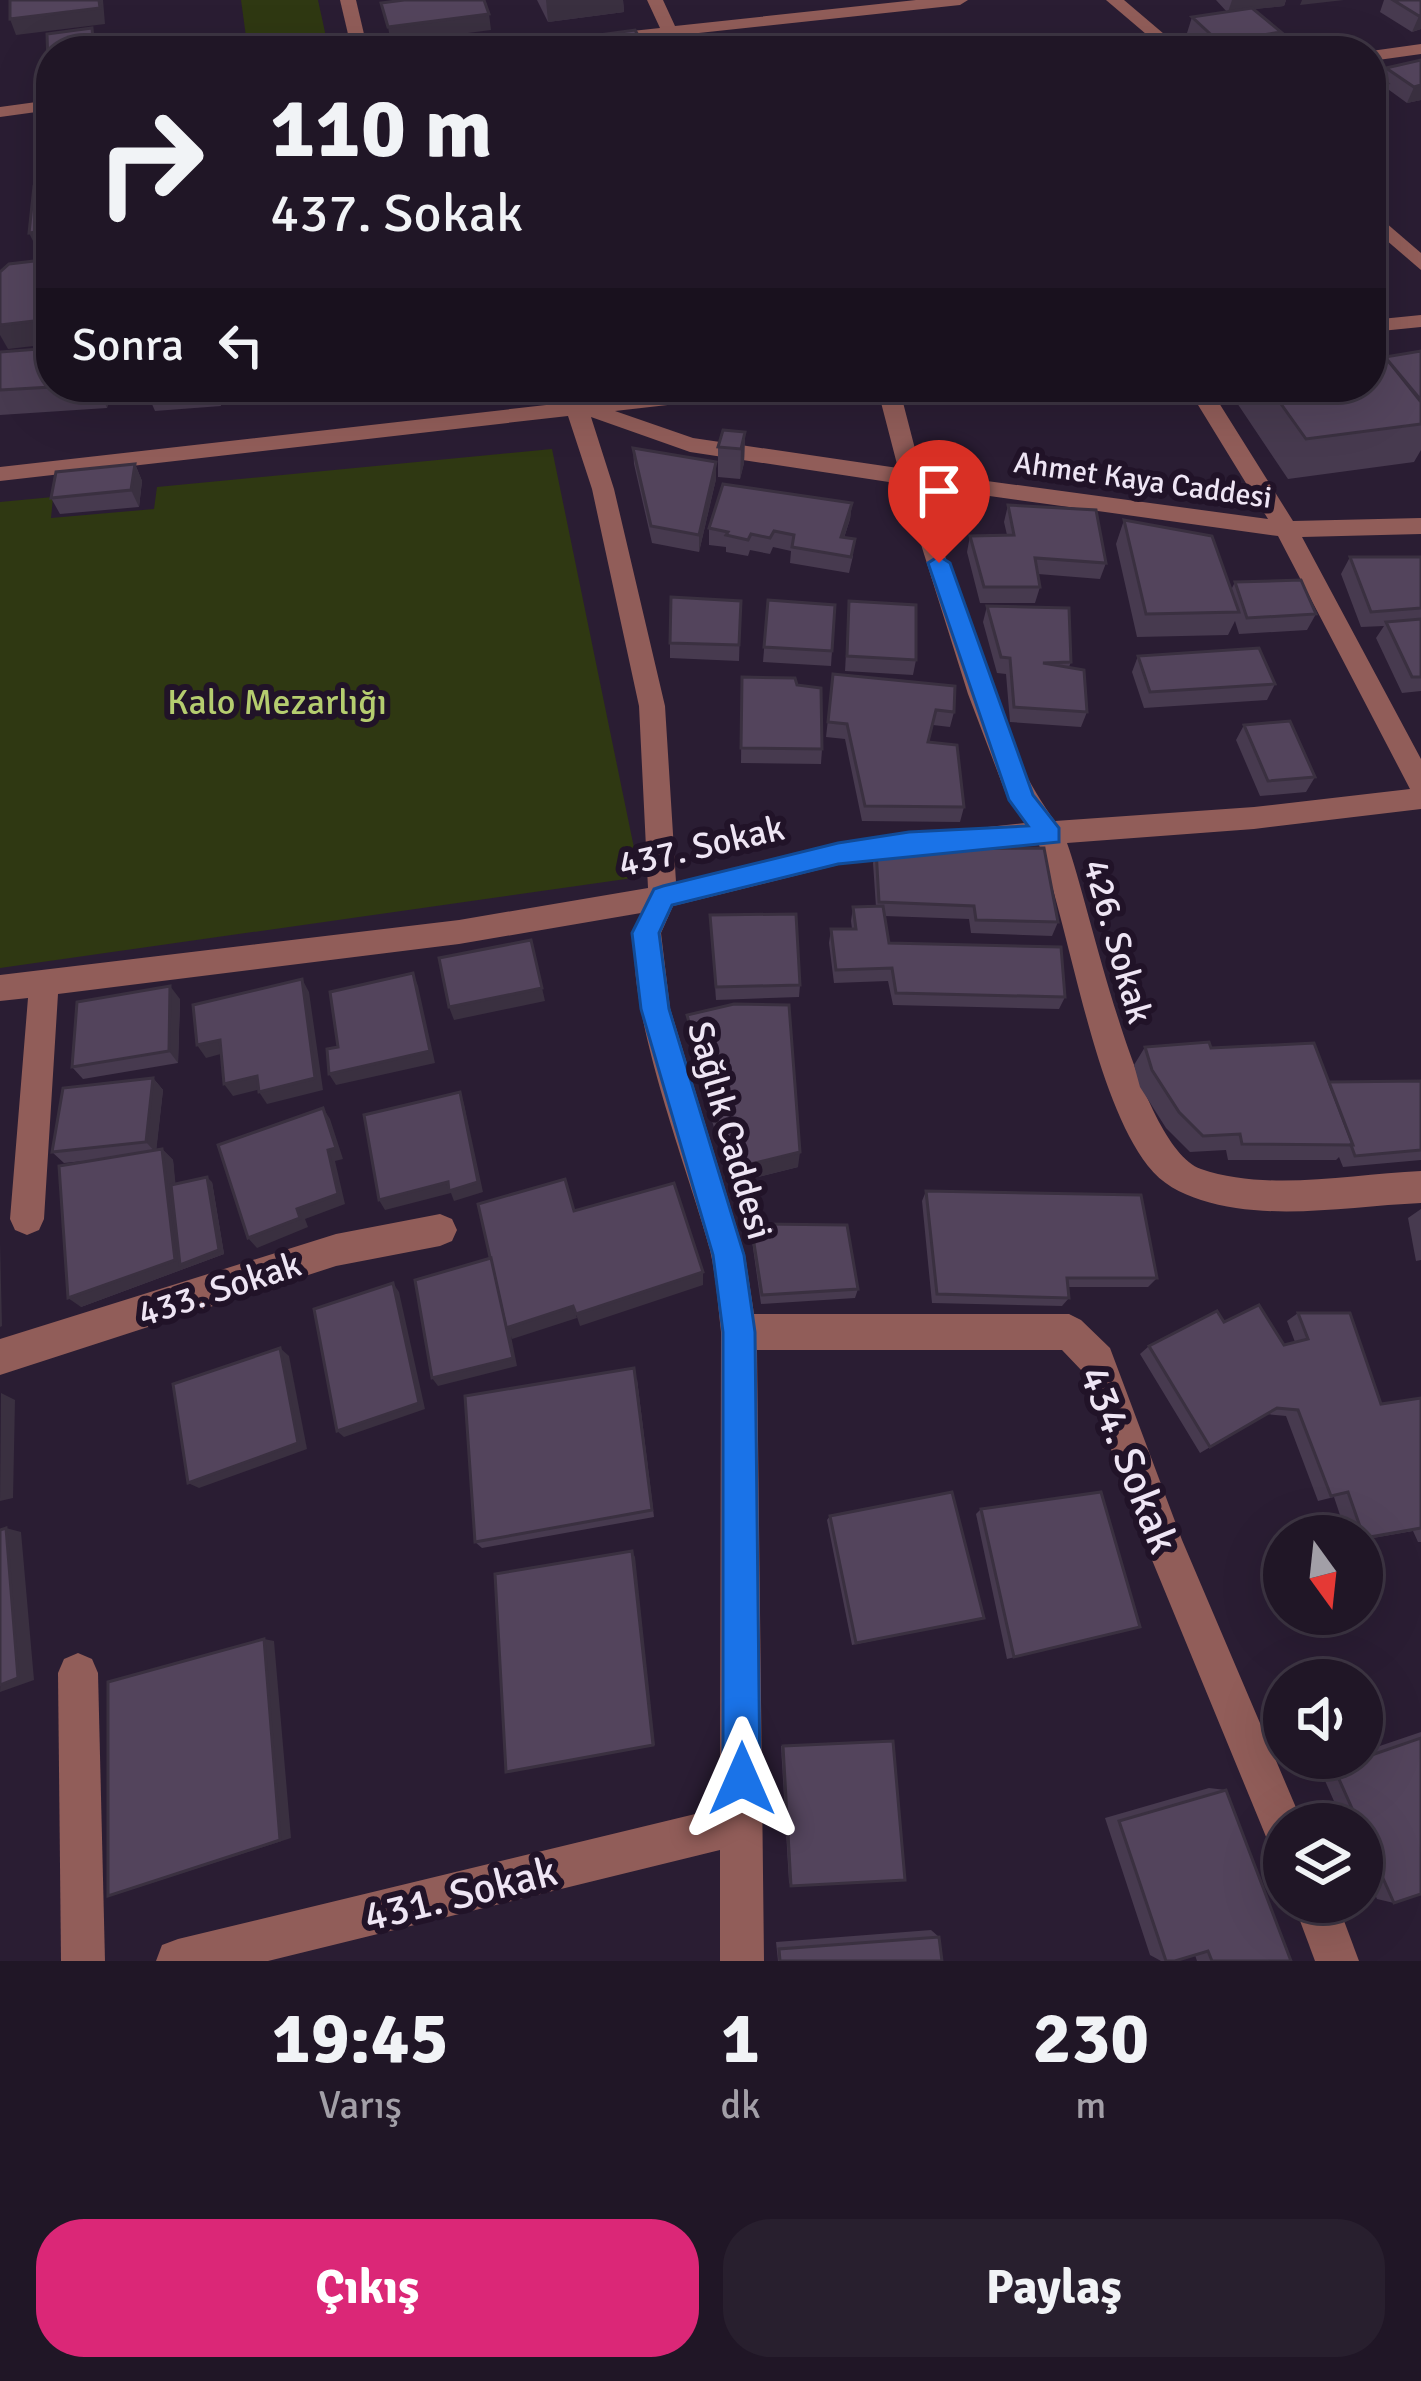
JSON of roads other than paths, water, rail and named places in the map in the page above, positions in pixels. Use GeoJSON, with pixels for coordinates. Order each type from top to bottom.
{"type":"FeatureCollection","features":[{"type":"Feature","properties":{"kind":"street"},"geometry":{"type":"LineString","coordinates":[[348,0],[356,36]]}},
{"type":"Feature","properties":{"kind":"street"},"geometry":{"type":"LineString","coordinates":[[655,0],[672,36]]}},
{"type":"Feature","properties":{"kind":"street"},"geometry":{"type":"LineString","coordinates":[[612,36],[960,0]]}},
{"type":"Feature","properties":{"kind":"street"},"geometry":{"type":"LineString","coordinates":[[1114,0],[1158,36]]}},
{"type":"Feature","properties":{"kind":"street"},"geometry":{"type":"LineString","coordinates":[[1386,54],[1421,49]]}},
{"type":"Feature","properties":{"kind":"street"},"geometry":{"type":"LineString","coordinates":[[0,112],[36,107]]}},
{"type":"Feature","properties":{"kind":"street"},"geometry":{"type":"LineString","coordinates":[[1386,230],[1421,264]]}},
{"type":"Feature","properties":{"kind":"street"},"geometry":{"type":"LineString","coordinates":[[1386,324],[1421,320]]}},
{"type":"Feature","properties":{"kind":"street"},"geometry":{"type":"LineString","coordinates":[[0,474],[531,402]]}},
{"type":"Feature","properties":{"kind":"street","name":"Sağlık Caddesi"},"geometry":{"type":"LineString","coordinates":[[576,402],[652,706],[663,897],[646,933],[655,1009],[728,1255],[739,1332],[742,1961]]}},
{"type":"Feature","properties":{"kind":"street","name":"Ahmet Kaya Caddesi"},"geometry":{"type":"LineString","coordinates":[[589,402],[690,445],[1286,529],[1421,526]]}},
{"type":"Feature","properties":{"kind":"street","name":"426. Sokak"},"geometry":{"type":"LineString","coordinates":[[893,402],[910,476],[1022,800],[1050,835],[1117,1066],[1174,1173],[1216,1192],[1421,1186]]}},
{"type":"Feature","properties":{"kind":"street"},"geometry":{"type":"LineString","coordinates":[[1207,402],[1286,529],[1421,784]]}},
{"type":"Feature","properties":{"kind":"street","name":"437. Sokak"},"geometry":{"type":"LineString","coordinates":[[0,988],[458,932],[663,897],[838,854],[909,843],[1050,835],[1421,798]]}},
{"type":"Feature","properties":{"kind":"street"},"geometry":{"type":"LineString","coordinates":[[27,1219],[44,983]]}},
{"type":"Feature","properties":{"kind":"street","name":"433. Sokak"},"geometry":{"type":"LineString","coordinates":[[0,1357],[336,1250],[440,1230]]}},
{"type":"Feature","properties":{"kind":"street","name":"434. Sokak"},"geometry":{"type":"LineString","coordinates":[[739,1332],[1070,1332],[1097,1361],[1164,1543],[1273,1803]]}},
{"type":"Feature","properties":{"kind":"street"},"geometry":{"type":"LineString","coordinates":[[78,1673],[82,1961]]}},
{"type":"Feature","properties":{"kind":"street","name":"431. Sokak"},"geometry":{"type":"LineString","coordinates":[[178,1961],[742,1823]]}},
{"type":"Feature","properties":{"kind":"street"},"geometry":{"type":"LineString","coordinates":[[1323,1923],[1337,1961]]}},
{"type":"Feature","properties":{"kind":"park label","name":"Kalo Mezarlığı"},"geometry":{"type":"Point","coordinates":[277,701]}}]}
